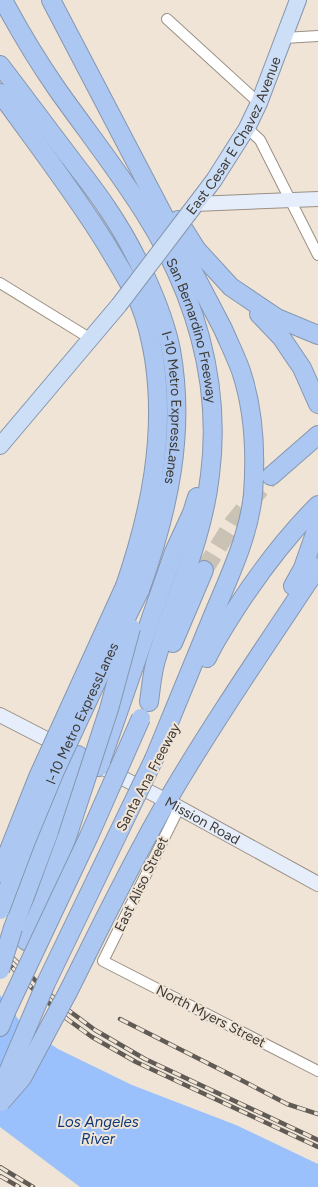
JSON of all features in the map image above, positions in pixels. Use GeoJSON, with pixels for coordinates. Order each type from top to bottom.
{"type":"FeatureCollection","features":[{"type":"Feature","properties":{"kind":"highway","name":"San Bernardino Freeway"},"geometry":{"type":"LineString","coordinates":[[3,0],[52,81],[105,154],[145,214],[178,275],[191,305],[207,363],[211,391],[212,448],[206,502],[192,554],[156,662],[148,702]]}},
{"type":"Feature","properties":{"kind":"highway"},"geometry":{"type":"LineString","coordinates":[[51,0],[224,329],[241,372],[250,408],[254,474],[252,496],[246,527],[233,566],[154,759]]}},
{"type":"Feature","properties":{"kind":"highway","name":"I-10 Metro ExpressLanes"},"geometry":{"type":"LineString","coordinates":[[0,65],[107,207],[132,248],[154,298],[171,350],[177,403],[174,461],[161,526],[132,588],[38,777],[0,873]]}},
{"type":"Feature","properties":{"kind":"highway","name":"I-10 Metro ExpressLanes"},"geometry":{"type":"LineString","coordinates":[[0,93],[90,218],[117,262],[140,306],[150,339],[156,374],[158,404],[155,467],[147,514],[136,554],[128,614],[55,771],[26,841],[0,910]]}},
{"type":"Feature","properties":{"kind":"highway"},"geometry":{"type":"LineString","coordinates":[[124,140],[198,250],[231,287],[281,337],[302,368],[318,404]]}},
{"type":"Feature","properties":{"kind":"highway"},"geometry":{"type":"LineString","coordinates":[[231,287],[277,318],[318,335]]}},
{"type":"Feature","properties":{"kind":"highway"},"geometry":{"type":"LineString","coordinates":[[100,767],[174,552],[192,513],[201,481],[212,418]]}},
{"type":"Feature","properties":{"kind":"highway"},"geometry":{"type":"LineString","coordinates":[[271,476],[318,435]]}},
{"type":"Feature","properties":{"kind":"highway","name":"Santa Ana Freeway"},"geometry":{"type":"LineString","coordinates":[[0,1091],[46,983],[154,759],[167,742],[215,641],[249,588],[296,527],[318,505]]}},
{"type":"Feature","properties":{"kind":"highway"},"geometry":{"type":"LineString","coordinates":[[0,1103],[22,1078],[68,992],[124,880],[173,805],[303,568],[318,525]]}},
{"type":"Feature","properties":{"kind":"highway"},"geometry":{"type":"LineString","coordinates":[[225,708],[318,567]]}},
{"type":"Feature","properties":{"kind":"highway","name":"Santa Ana Freeway"},"geometry":{"type":"LineString","coordinates":[[3,1019],[89,836],[204,570]]}},
{"type":"Feature","properties":{"kind":"highway"},"geometry":{"type":"LineString","coordinates":[[3,1019],[26,940],[42,905],[67,837],[109,709],[132,588]]}},
{"type":"Feature","properties":{"kind":"highway"},"geometry":{"type":"LineString","coordinates":[[0,970],[13,928],[78,756]]}},
{"type":"Feature","properties":{"kind":"main road","name":"East Cesar E Chavez Avenue"},"geometry":{"type":"LineString","coordinates":[[0,446],[119,305],[214,180],[247,128],[259,103],[298,0]]}},
{"type":"Feature","properties":{"kind":"main road"},"geometry":{"type":"LineString","coordinates":[[192,208],[318,199]]}},
{"type":"Feature","properties":{"kind":"main road","name":"Mission Road"},"geometry":{"type":"LineString","coordinates":[[0,715],[173,805],[318,884]]}},
{"type":"Feature","properties":{"kind":"street"},"geometry":{"type":"LineString","coordinates":[[167,19],[259,103]]}},
{"type":"Feature","properties":{"kind":"street"},"geometry":{"type":"LineString","coordinates":[[284,38],[318,36]]}},
{"type":"Feature","properties":{"kind":"street"},"geometry":{"type":"LineString","coordinates":[[247,128],[260,140],[318,255]]}},
{"type":"Feature","properties":{"kind":"street"},"geometry":{"type":"LineString","coordinates":[[0,283],[91,339]]}},
{"type":"Feature","properties":{"kind":"street","name":"East Aliso Street"},"geometry":{"type":"LineString","coordinates":[[103,961],[173,805]]}},
{"type":"Feature","properties":{"kind":"street","name":"North Myers Street"},"geometry":{"type":"LineString","coordinates":[[103,961],[318,1071]]}},
{"type":"Feature","properties":{"kind":"water","name":"Los Angeles River"},"geometry":{"type":"Polygon","coordinates":[[[0,995],[22,1024],[58,1049],[132,1085],[236,1125],[318,1164],[318,1187],[80,1187],[0,1127],[0,995]]]}},
{"type":"Feature","properties":{"kind":"tunnel"},"geometry":{"type":"LineString","coordinates":[[204,570],[233,523],[271,476]]}},
{"type":"Feature","properties":{"kind":"railway"},"geometry":{"type":"LineString","coordinates":[[0,945],[46,991],[64,1007],[95,1030],[145,1059],[318,1140]]}},
{"type":"Feature","properties":{"kind":"railway"},"geometry":{"type":"LineString","coordinates":[[0,955],[34,990],[67,1019],[92,1037],[136,1062],[318,1147]]}},
{"type":"Feature","properties":{"kind":"railway"},"geometry":{"type":"LineString","coordinates":[[120,1019],[287,1104],[318,1114]]}},
{"type":"Feature","properties":{"kind":"railway"},"geometry":{"type":"LineString","coordinates":[[0,1167],[33,1187]]}},
{"type":"Feature","properties":{"kind":"railway"},"geometry":{"type":"LineString","coordinates":[[0,1176],[19,1187]]}}]}
